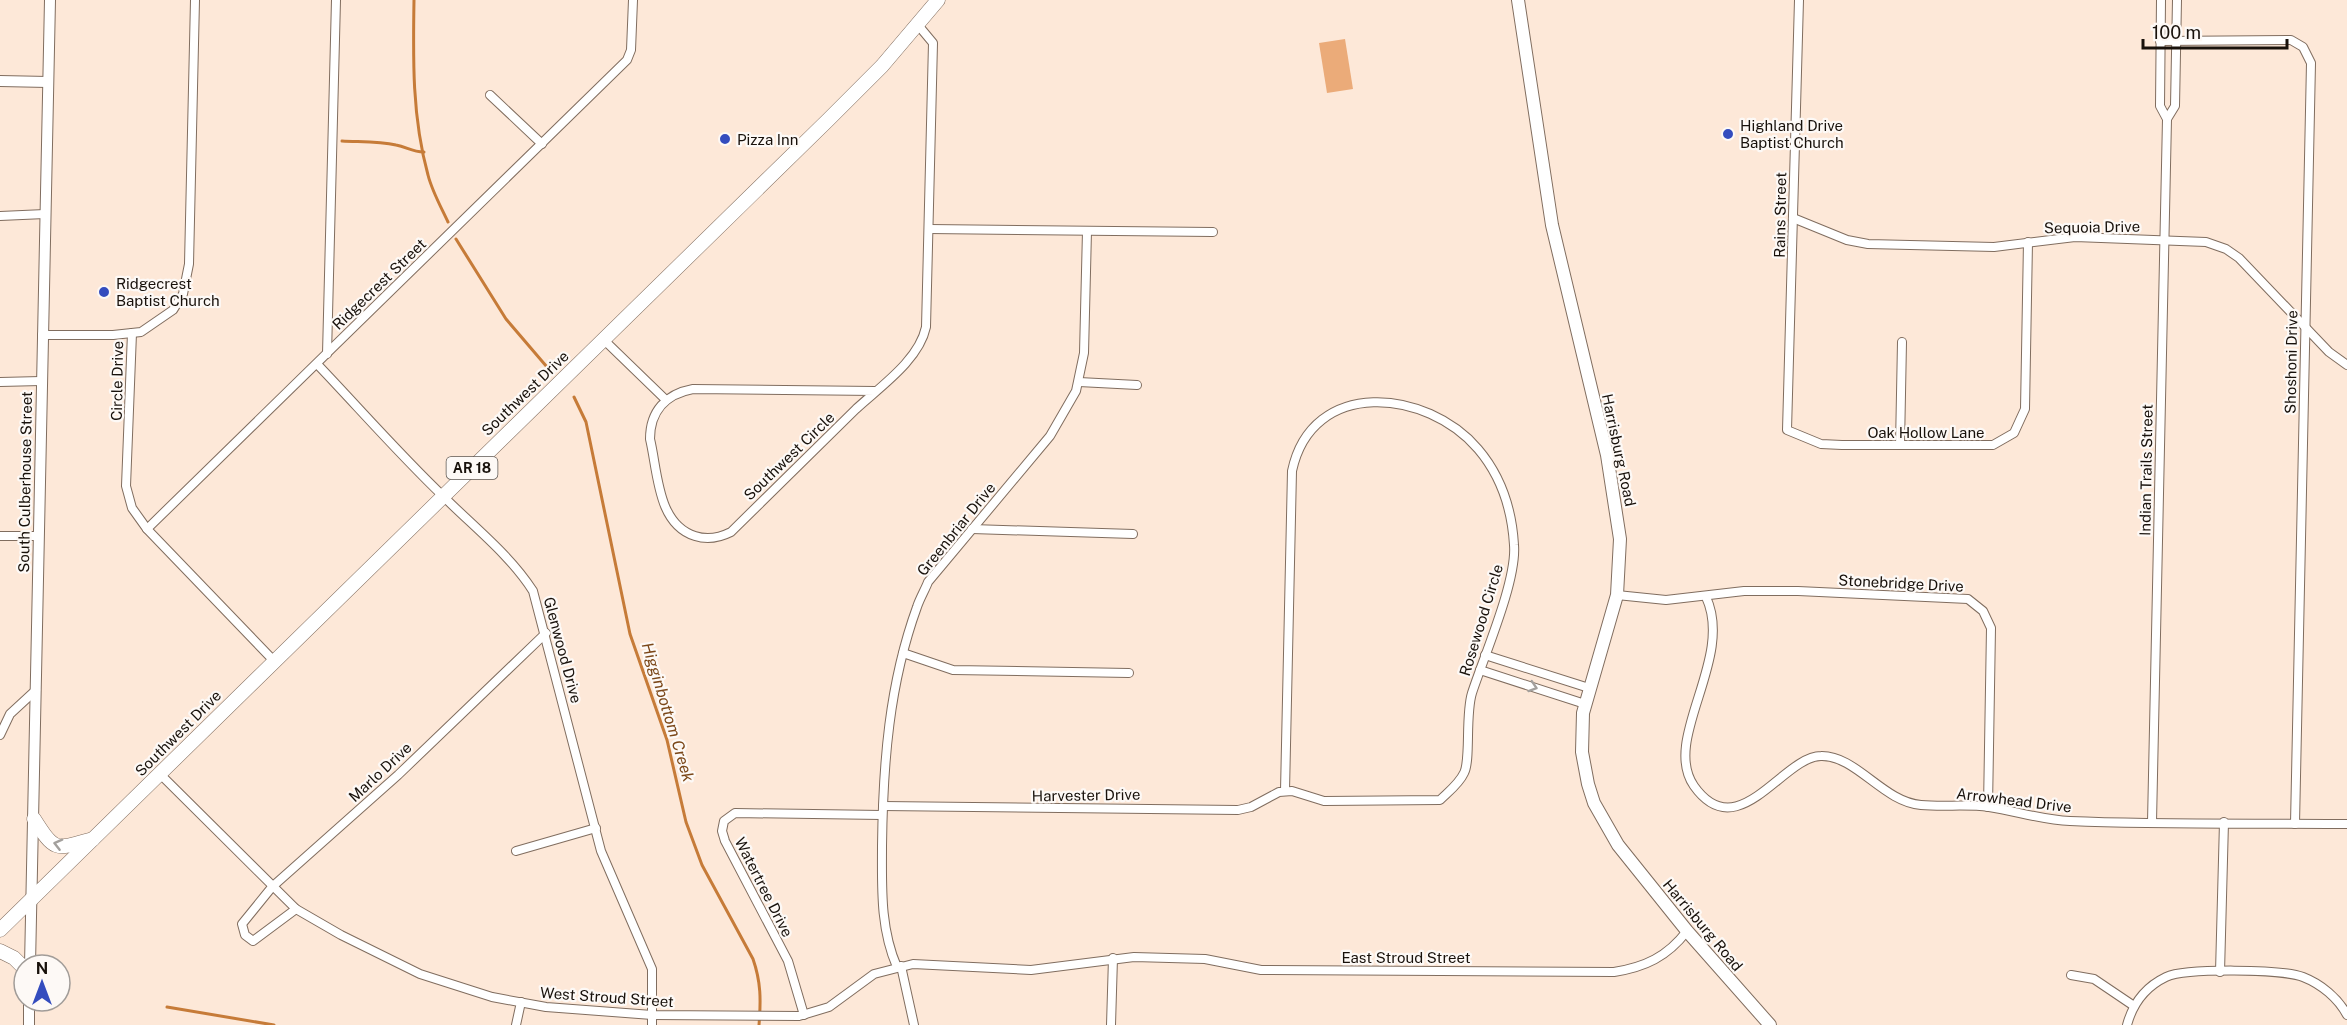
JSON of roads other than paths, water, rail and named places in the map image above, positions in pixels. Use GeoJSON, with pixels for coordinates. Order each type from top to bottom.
{"type":"FeatureCollection","features":[{"type":"Feature","properties":{"kind":"main road","name":"Southwest Drive"},"geometry":{"type":"LineString","coordinates":[[0,930],[829,118],[918,25],[938,0]]}},
{"type":"Feature","properties":{"kind":"main road","name":"Harrisburg Road"},"geometry":{"type":"LineString","coordinates":[[1518,0],[1552,225],[1613,482],[1620,539],[1617,595],[1585,704],[1582,752],[1594,803],[1618,845],[1687,931],[1770,1025]]}},
{"type":"Feature","properties":{"kind":"main road"},"geometry":{"type":"LineString","coordinates":[[34,819],[45,839],[61,847],[95,838]]}},
{"type":"Feature","properties":{"kind":"street","name":"South Culberhouse Street"},"geometry":{"type":"LineString","coordinates":[[30,953],[50,0]]}},
{"type":"Feature","properties":{"kind":"street","name":"Circle Drive"},"geometry":{"type":"LineString","coordinates":[[195,0],[189,264],[183,294],[173,310],[141,332],[132,333],[126,486],[132,508],[147,529],[274,662]]}},
{"type":"Feature","properties":{"kind":"street"},"geometry":{"type":"LineString","coordinates":[[327,354],[336,0]]}},
{"type":"Feature","properties":{"kind":"street","name":"Ridgecrest Street"},"geometry":{"type":"LineString","coordinates":[[147,529],[542,144],[629,56],[633,0]]}},
{"type":"Feature","properties":{"kind":"street","name":"Rains Street"},"geometry":{"type":"LineString","coordinates":[[1787,430],[1799,0]]}},
{"type":"Feature","properties":{"kind":"street","name":"Indian Trails Street"},"geometry":{"type":"LineString","coordinates":[[2152,822],[2167,118],[2160,106],[2161,0]]}},
{"type":"Feature","properties":{"kind":"street","name":"Indian Trails Street"},"geometry":{"type":"LineString","coordinates":[[2167,118],[2175,106],[2177,0]]}},
{"type":"Feature","properties":{"kind":"street","name":"Southwest Circle"},"geometry":{"type":"LineString","coordinates":[[666,400],[653,417],[650,439],[667,514],[674,524],[686,533],[715,538],[731,532],[915,352],[924,336],[933,43],[918,25]]}},
{"type":"Feature","properties":{"kind":"street","name":"Shoshoni Drive"},"geometry":{"type":"LineString","coordinates":[[2160,41],[2291,40],[2308,53],[2311,63],[2295,824]]}},
{"type":"Feature","properties":{"kind":"street"},"geometry":{"type":"LineString","coordinates":[[2160,78],[2175,79]]}},
{"type":"Feature","properties":{"kind":"street"},"geometry":{"type":"LineString","coordinates":[[0,81],[48,82]]}},
{"type":"Feature","properties":{"kind":"street"},"geometry":{"type":"LineString","coordinates":[[490,95],[542,144]]}},
{"type":"Feature","properties":{"kind":"street"},"geometry":{"type":"LineString","coordinates":[[0,216],[45,214]]}},
{"type":"Feature","properties":{"kind":"street","name":"Sequoia Drive"},"geometry":{"type":"LineString","coordinates":[[1793,218],[1847,240],[1868,244],[1994,247],[2076,237],[2206,242],[2226,249],[2239,258],[2329,352],[2347,365]]}},
{"type":"Feature","properties":{"kind":"street"},"geometry":{"type":"LineString","coordinates":[[929,229],[1213,232]]}},
{"type":"Feature","properties":{"kind":"street","name":"Greenbriar Drive"},"geometry":{"type":"LineString","coordinates":[[914,1025],[899,966],[882,914],[886,739],[903,653],[917,606],[928,582],[1057,426],[1079,382],[1084,353],[1087,231]]}},
{"type":"Feature","properties":{"kind":"street","name":"Oak Hollow Lane"},"geometry":{"type":"LineString","coordinates":[[1787,430],[1821,444],[1986,447],[2003,442],[2016,431],[2025,409],[2028,242]]}},
{"type":"Feature","properties":{"kind":"street"},"geometry":{"type":"LineString","coordinates":[[42,334],[132,333]]}},
{"type":"Feature","properties":{"kind":"street"},"geometry":{"type":"LineString","coordinates":[[603,339],[666,400],[676,393],[693,389],[875,391]]}},
{"type":"Feature","properties":{"kind":"street"},"geometry":{"type":"LineString","coordinates":[[1900,445],[1902,342]]}},
{"type":"Feature","properties":{"kind":"street","name":"Glenwood Drive"},"geometry":{"type":"LineString","coordinates":[[317,364],[525,578],[532,591],[546,633],[601,851],[619,896],[649,959],[653,979],[652,1025]]}},
{"type":"Feature","properties":{"kind":"street"},"geometry":{"type":"LineString","coordinates":[[0,381],[41,381]]}},
{"type":"Feature","properties":{"kind":"street"},"geometry":{"type":"LineString","coordinates":[[1079,382],[1137,385]]}},
{"type":"Feature","properties":{"kind":"street","name":"Rosewood Circle"},"geometry":{"type":"LineString","coordinates":[[1383,403],[1427,412],[1458,430],[1488,462],[1509,510],[1514,553],[1508,584],[1485,655],[1468,704],[1465,772],[1440,800],[1324,801],[1300,792],[1285,791],[1292,471],[1300,444],[1332,411],[1346,405],[1383,403]]}},
{"type":"Feature","properties":{"kind":"street"},"geometry":{"type":"LineString","coordinates":[[972,529],[1132,534]]}},
{"type":"Feature","properties":{"kind":"street"},"geometry":{"type":"LineString","coordinates":[[0,536],[39,536]]}},
{"type":"Feature","properties":{"kind":"street","name":"Stonebridge Drive"},"geometry":{"type":"LineString","coordinates":[[1617,595],[1666,600],[1744,591],[1798,591],[1958,597],[1977,604],[1991,628],[1988,807]]}},
{"type":"Feature","properties":{"kind":"street","name":"Arrowhead Drive"},"geometry":{"type":"LineString","coordinates":[[1706,597],[1712,619],[1713,650],[1689,726],[1687,764],[1693,784],[1708,800],[1726,806],[1747,803],[1805,760],[1821,756],[1840,760],[1893,797],[1920,805],[1988,807],[2068,821],[2347,824]]}},
{"type":"Feature","properties":{"kind":"street","name":"Marlo Drive"},"geometry":{"type":"LineString","coordinates":[[296,909],[254,941],[246,935],[243,924],[272,887],[398,775],[546,633]]}},
{"type":"Feature","properties":{"kind":"street"},"geometry":{"type":"LineString","coordinates":[[903,653],[953,670],[1129,673]]}},
{"type":"Feature","properties":{"kind":"street"},"geometry":{"type":"LineString","coordinates":[[1485,655],[1589,688]]}},
{"type":"Feature","properties":{"kind":"street"},"geometry":{"type":"LineString","coordinates":[[1480,670],[1585,704]]}},
{"type":"Feature","properties":{"kind":"street"},"geometry":{"type":"LineString","coordinates":[[0,735],[10,714],[36,690]]}},
{"type":"Feature","properties":{"kind":"street","name":"West Stroud Street"},"geometry":{"type":"LineString","coordinates":[[160,774],[296,909],[341,935],[420,974],[456,987],[521,1002],[598,1012],[785,1018],[829,1007],[863,980],[899,966],[922,963],[1031,970],[1113,958]]}},
{"type":"Feature","properties":{"kind":"street","name":"Harvester Drive"},"geometry":{"type":"LineString","coordinates":[[883,811],[1238,810],[1285,791]]}},
{"type":"Feature","properties":{"kind":"street","name":"Watertree Drive"},"geometry":{"type":"LineString","coordinates":[[804,1015],[788,961],[725,841],[722,831],[724,820],[735,813],[883,811]]}},
{"type":"Feature","properties":{"kind":"street"},"geometry":{"type":"LineString","coordinates":[[2220,972],[2224,822]]}},
{"type":"Feature","properties":{"kind":"street"},"geometry":{"type":"LineString","coordinates":[[516,851],[596,828]]}},
{"type":"Feature","properties":{"kind":"street","name":"East Stroud Street"},"geometry":{"type":"LineString","coordinates":[[1113,958],[1205,959],[1261,970],[1614,972],[1642,966],[1657,959],[1670,950],[1687,931]]}},
{"type":"Feature","properties":{"kind":"street"},"geometry":{"type":"LineString","coordinates":[[1111,1025],[1113,958]]}},
{"type":"Feature","properties":{"kind":"street"},"geometry":{"type":"LineString","coordinates":[[2127,1025],[2134,1006],[2152,985],[2173,974],[2192,971],[2284,973],[2303,977],[2330,993],[2347,1015]]}},
{"type":"Feature","properties":{"kind":"street"},"geometry":{"type":"LineString","coordinates":[[2072,975],[2094,979],[2134,1006]]}},
{"type":"Feature","properties":{"kind":"street"},"geometry":{"type":"LineString","coordinates":[[516,1025],[521,1002]]}},
{"type":"Feature","properties":{"kind":"waterway","name":"Higginbottom Creek"},"geometry":{"type":"LineString","coordinates":[[414,0],[414,66],[419,131],[430,181],[448,222]]}},
{"type":"Feature","properties":{"kind":"waterway"},"geometry":{"type":"LineString","coordinates":[[342,141],[383,143],[424,152]]}},
{"type":"Feature","properties":{"kind":"waterway","name":"Higginbottom Creek"},"geometry":{"type":"LineString","coordinates":[[456,239],[506,319],[547,367]]}},
{"type":"Feature","properties":{"kind":"waterway","name":"Higginbottom Creek"},"geometry":{"type":"LineString","coordinates":[[574,397],[586,422],[630,634],[667,740],[686,822],[702,865],[753,959],[760,991],[759,1025]]}},
{"type":"Feature","properties":{"kind":"waterway"},"geometry":{"type":"LineString","coordinates":[[167,1007],[274,1025]]}},
{"type":"Feature","properties":{"kind":"place","name":"Highland Drive Baptist Church"},"geometry":{"type":"Point","coordinates":[1728,134]}},
{"type":"Feature","properties":{"kind":"place","name":"Pizza Inn"},"geometry":{"type":"Point","coordinates":[725,139]}},
{"type":"Feature","properties":{"kind":"place","name":"Ridgecrest Baptist Church"},"geometry":{"type":"Point","coordinates":[104,292]}}]}
